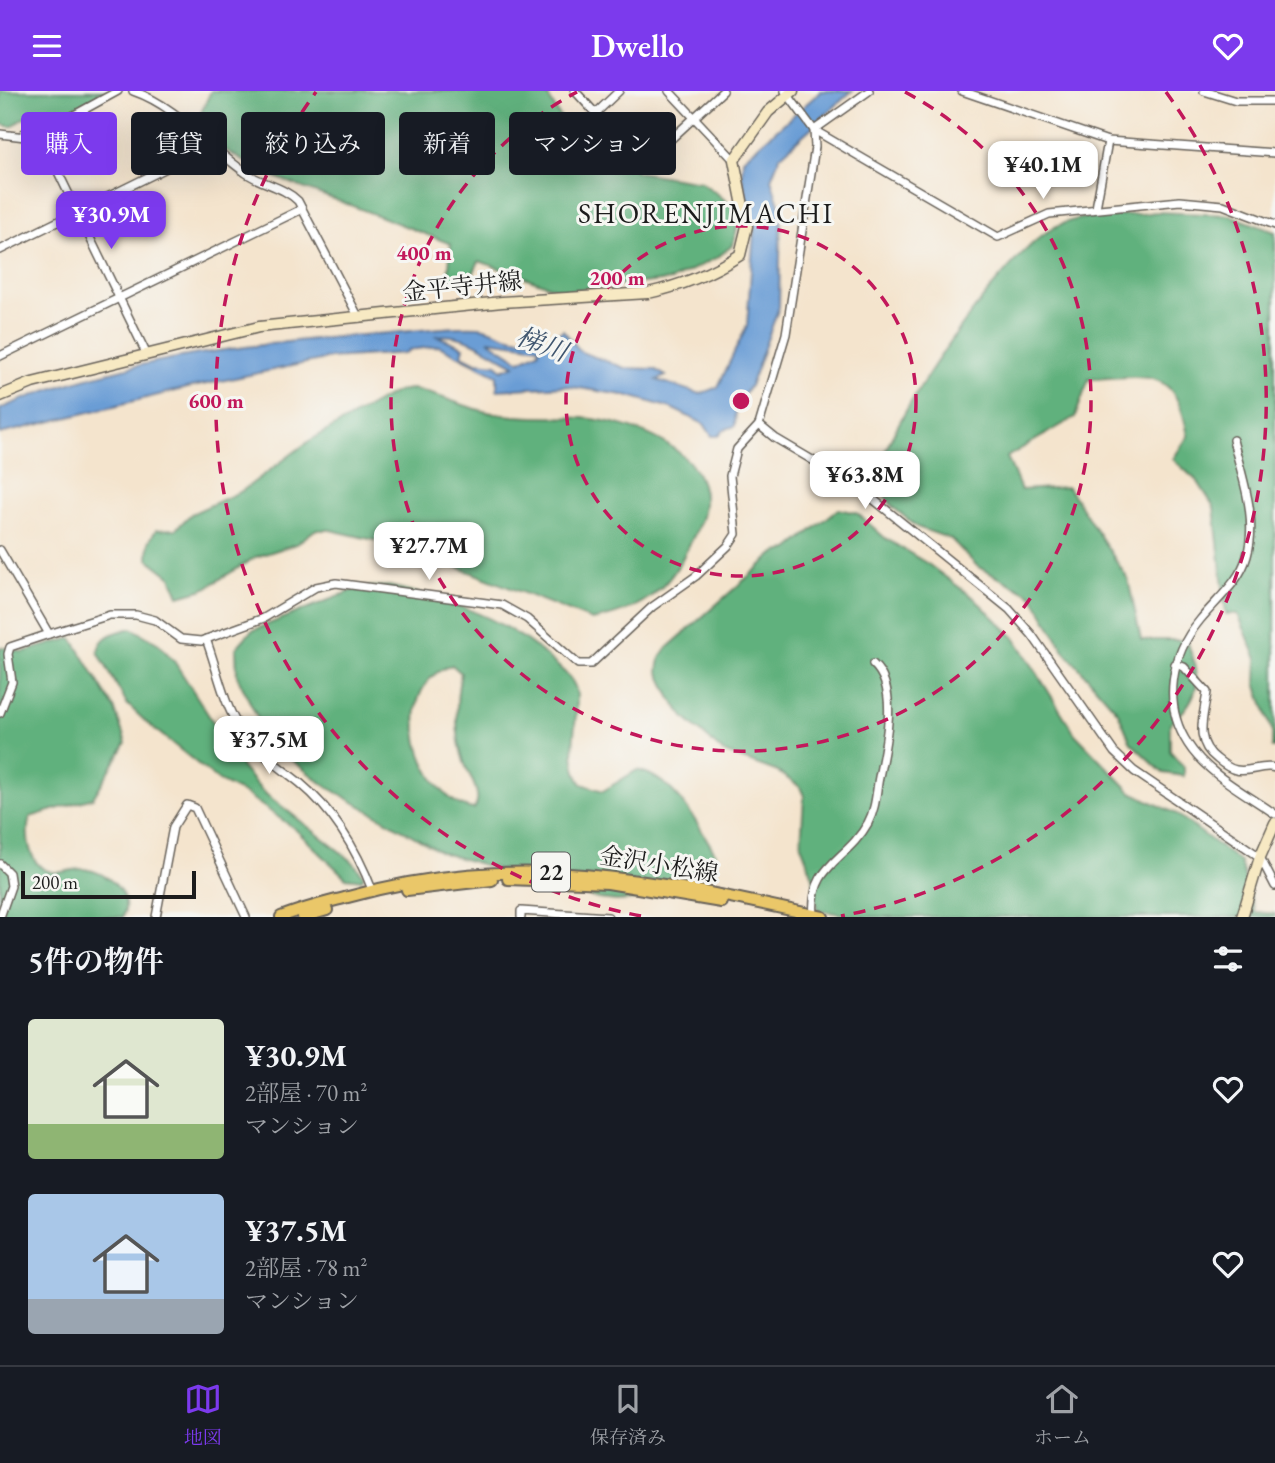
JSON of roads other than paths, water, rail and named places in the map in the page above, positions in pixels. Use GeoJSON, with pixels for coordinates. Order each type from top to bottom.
{"type":"FeatureCollection","features":[{"type":"Feature","properties":{"kind":"main road"},"geometry":{"type":"LineString","coordinates":[[734,160],[768,112],[789,95]]}},
{"type":"Feature","properties":{"kind":"main road","name":"金平寺井線"},"geometry":{"type":"LineString","coordinates":[[0,396],[32,383],[259,327],[502,302],[648,293],[672,288],[722,267],[740,255],[747,226],[734,160]]}},
{"type":"Feature","properties":{"kind":"main road"},"geometry":{"type":"LineString","coordinates":[[1242,917],[1260,857],[1275,824]]}},
{"type":"Feature","properties":{"kind":"main road","name":"金沢小松線"},"geometry":{"type":"LineString","coordinates":[[281,917],[373,893],[475,874],[576,872],[686,888],[818,916]]}},
{"type":"Feature","properties":{"kind":"main road","name":"金沢小松線"},"geometry":{"type":"LineString","coordinates":[[303,917],[373,893],[455,883],[554,879],[668,892],[788,917]]}},
{"type":"Feature","properties":{"kind":"street"},"geometry":{"type":"LineString","coordinates":[[13,135],[40,132],[118,91]]}},
{"type":"Feature","properties":{"kind":"street"},"geometry":{"type":"LineString","coordinates":[[133,91],[173,112]]}},
{"type":"Feature","properties":{"kind":"street"},"geometry":{"type":"LineString","coordinates":[[575,91],[595,112]]}},
{"type":"Feature","properties":{"kind":"street"},"geometry":{"type":"LineString","coordinates":[[597,112],[619,91]]}},
{"type":"Feature","properties":{"kind":"street"},"geometry":{"type":"LineString","coordinates":[[669,91],[734,160]]}},
{"type":"Feature","properties":{"kind":"street"},"geometry":{"type":"LineString","coordinates":[[676,135],[722,91]]}},
{"type":"Feature","properties":{"kind":"street"},"geometry":{"type":"LineString","coordinates":[[814,130],[869,91]]}},
{"type":"Feature","properties":{"kind":"street"},"geometry":{"type":"LineString","coordinates":[[962,91],[1108,141],[1275,153]]}},
{"type":"Feature","properties":{"kind":"street"},"geometry":{"type":"LineString","coordinates":[[1204,91],[1236,101],[1275,101]]}},
{"type":"Feature","properties":{"kind":"street"},"geometry":{"type":"LineString","coordinates":[[789,95],[814,130],[998,237],[1035,218],[1096,208],[1180,201],[1213,204],[1275,225]]}},
{"type":"Feature","properties":{"kind":"street"},"geometry":{"type":"LineString","coordinates":[[0,713],[12,682],[8,654],[10,647],[110,615],[136,615],[155,620],[181,639],[206,639],[264,618],[316,587],[336,583],[502,605],[527,619],[578,664],[591,664],[652,607],[696,576],[728,546],[736,534],[730,476],[737,449],[759,425],[786,334],[815,147],[814,130]]}},
{"type":"Feature","properties":{"kind":"street"},"geometry":{"type":"LineString","coordinates":[[0,134],[42,139],[147,355]]}},
{"type":"Feature","properties":{"kind":"street"},"geometry":{"type":"LineString","coordinates":[[1096,208],[1108,141]]}},
{"type":"Feature","properties":{"kind":"street"},"geometry":{"type":"LineString","coordinates":[[227,158],[261,182],[292,195],[359,318]]}},
{"type":"Feature","properties":{"kind":"street"},"geometry":{"type":"LineString","coordinates":[[0,250],[153,175]]}},
{"type":"Feature","properties":{"kind":"street"},"geometry":{"type":"LineString","coordinates":[[0,356],[302,209]]}},
{"type":"Feature","properties":{"kind":"street"},"geometry":{"type":"LineString","coordinates":[[759,425],[775,438],[858,487],[966,572],[1032,635],[1114,753],[1133,771],[1260,857],[1275,887]]}},
{"type":"Feature","properties":{"kind":"street"},"geometry":{"type":"LineString","coordinates":[[1233,440],[1249,507],[1251,538],[1247,560],[1231,585],[1188,635],[1175,664],[1172,687],[1175,715],[1188,744],[1208,765],[1275,814]]}},
{"type":"Feature","properties":{"kind":"street"},"geometry":{"type":"LineString","coordinates":[[0,550],[49,634]]}},
{"type":"Feature","properties":{"kind":"street"},"geometry":{"type":"LineString","coordinates":[[206,639],[229,707],[240,729],[264,755],[331,812],[361,861],[373,893]]}},
{"type":"Feature","properties":{"kind":"street"},"geometry":{"type":"LineString","coordinates":[[818,916],[812,895],[817,881],[866,828],[875,807],[889,728],[884,686],[879,670],[873,664]]}},
{"type":"Feature","properties":{"kind":"street"},"geometry":{"type":"LineString","coordinates":[[1175,664],[1184,667],[1207,692],[1201,729],[1202,741],[1209,753],[1234,770],[1249,771],[1266,766],[1275,768]]}},
{"type":"Feature","properties":{"kind":"street"},"geometry":{"type":"LineString","coordinates":[[156,917],[173,827],[187,805],[195,808],[246,917]]}},
{"type":"Feature","properties":{"kind":"street"},"geometry":{"type":"LineString","coordinates":[[0,865],[9,873],[11,886],[0,916]]}},
{"type":"Feature","properties":{"kind":"street"},"geometry":{"type":"LineString","coordinates":[[521,917],[521,911],[608,917]]}},
{"type":"Feature","properties":{"kind":"water","name":"梯川"},"geometry":{"type":"Polygon","coordinates":[[[821,91],[852,91],[780,156],[771,179],[781,210],[779,307],[751,384],[736,408],[735,426],[723,430],[718,436],[712,436],[704,424],[671,408],[629,396],[566,386],[497,390],[497,375],[439,346],[409,350],[406,353],[330,358],[183,389],[0,434],[0,409],[91,377],[140,365],[242,347],[457,327],[483,328],[514,338],[546,342],[563,330],[581,352],[625,368],[654,369],[666,376],[657,380],[700,394],[718,387],[747,325],[754,230],[742,176],[743,159],[821,91]],[[437,336],[464,347],[462,355],[476,362],[497,364],[502,370],[515,365],[468,340],[437,336]],[[488,340],[520,361],[538,352],[540,347],[488,340]]]}},
{"type":"Feature","properties":{"kind":"district","name":"SHORENJIMACHI"},"geometry":{"type":"Point","coordinates":[706,213]}}]}
